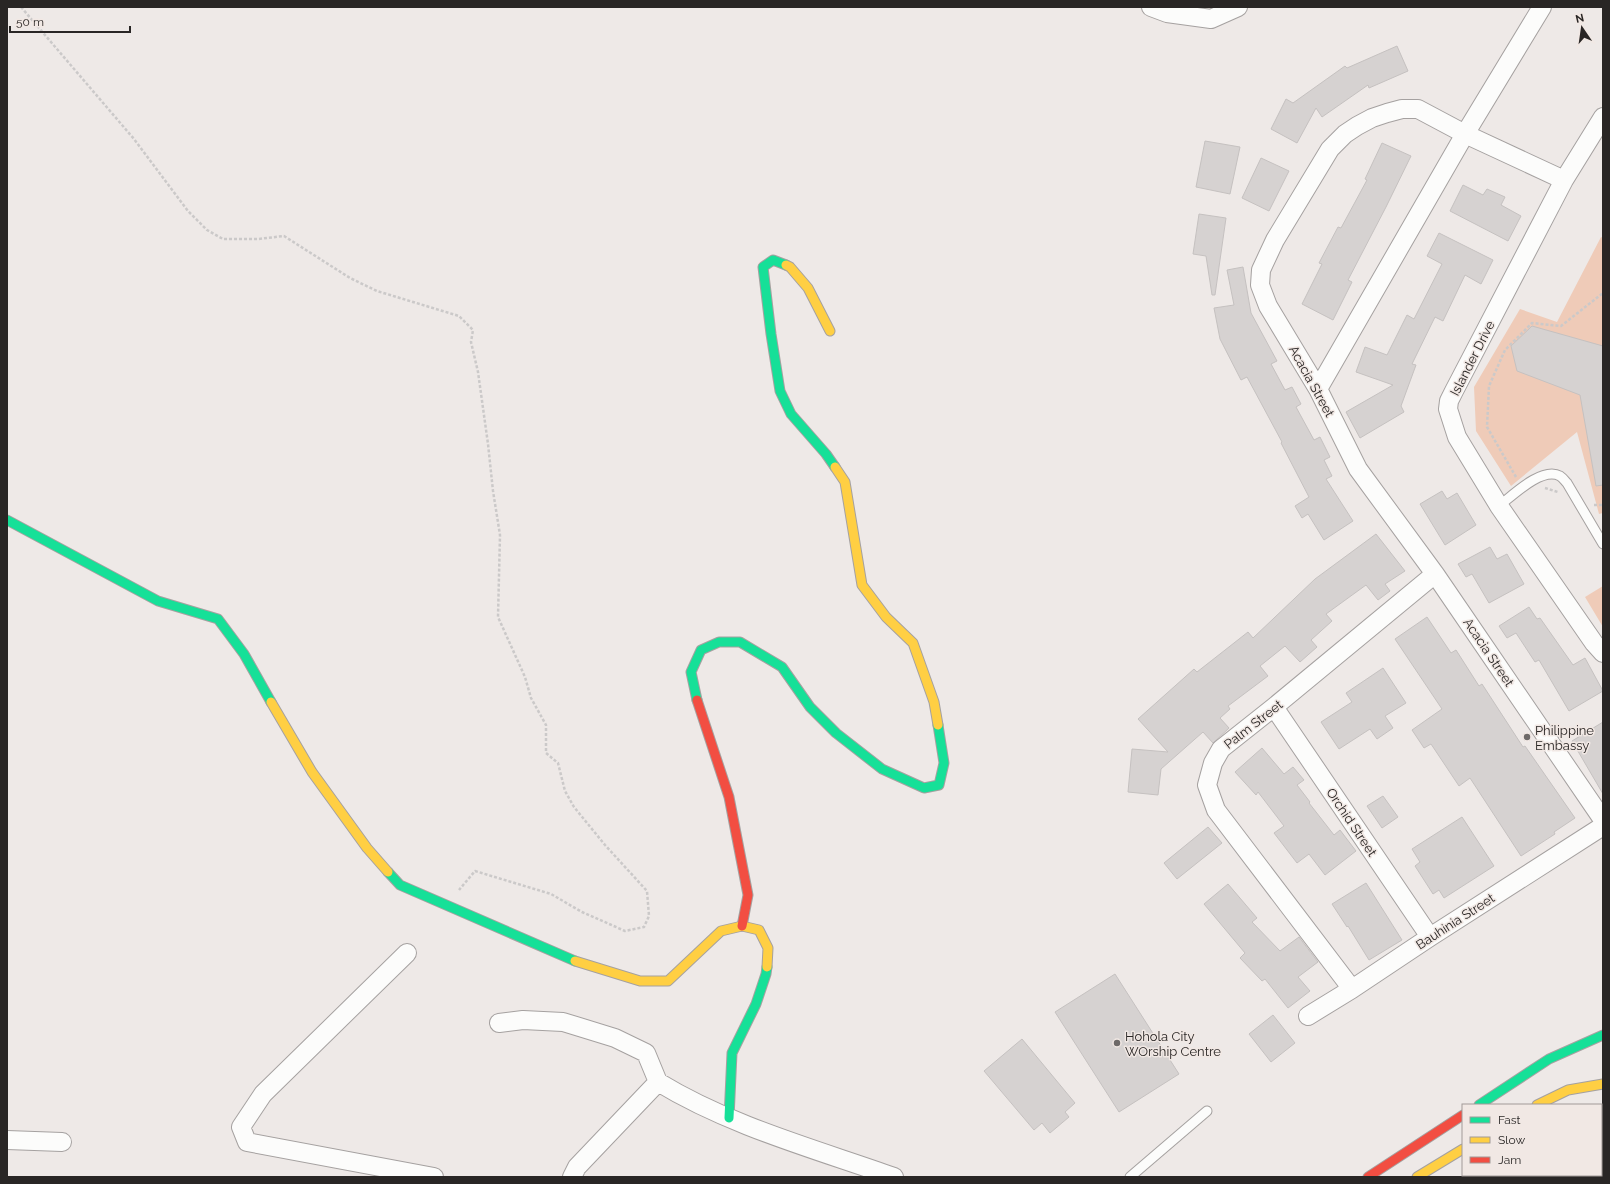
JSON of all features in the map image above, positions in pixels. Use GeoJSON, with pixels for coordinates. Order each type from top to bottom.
{"type":"FeatureCollection","features":[{"type":"Feature","properties":{"kind":"street"},"geometry":{"type":"LineString","coordinates":[[1151,7],[1168,13],[1211,19],[1238,7]]}},
{"type":"Feature","properties":{"kind":"street"},"geometry":{"type":"LineString","coordinates":[[1318,389],[1465,134],[1542,7]]}},
{"type":"Feature","properties":{"kind":"street","name":"Acacia Street"},"geometry":{"type":"LineString","coordinates":[[1564,180],[1465,134],[1418,109],[1402,109],[1372,118],[1345,134],[1330,149],[1275,240],[1261,270],[1260,285],[1268,306],[1318,389],[1358,469],[1435,574],[1603,820]]}},
{"type":"Feature","properties":{"kind":"street","name":"Islander Drive"},"geometry":{"type":"LineString","coordinates":[[1603,117],[1564,180],[1450,401],[1448,409],[1457,437],[1499,506],[1594,643],[1603,653]]}},
{"type":"Feature","properties":{"kind":"street"},"geometry":{"type":"LineString","coordinates":[[742,926],[748,895],[729,797],[716,751],[698,703],[691,672],[702,650],[719,642],[740,642],[782,667],[810,707],[836,733],[882,769],[924,788],[939,785],[944,763],[934,702],[913,643],[886,617],[862,586],[845,482],[826,454],[790,414],[780,391],[763,267],[773,260],[790,267],[808,288],[830,331]]}},
{"type":"Feature","properties":{"kind":"street"},"geometry":{"type":"LineString","coordinates":[[7,520],[158,601],[218,619],[244,654],[312,772],[367,848],[400,885],[498,926],[566,958],[640,981],[668,980],[721,931],[742,926],[759,930],[768,948],[766,974],[756,1004],[732,1053],[729,1118]]}},
{"type":"Feature","properties":{"kind":"street","name":"Palm Street"},"geometry":{"type":"LineString","coordinates":[[1352,989],[1216,810],[1207,785],[1213,763],[1221,749],[1274,708],[1435,574]]}},
{"type":"Feature","properties":{"kind":"street","name":"Orchid Street"},"geometry":{"type":"LineString","coordinates":[[1274,708],[1430,937]]}},
{"type":"Feature","properties":{"kind":"street","name":"Bauhinia Street"},"geometry":{"type":"LineString","coordinates":[[1308,1016],[1603,826]]}},
{"type":"Feature","properties":{"kind":"street"},"geometry":{"type":"LineString","coordinates":[[407,953],[263,1094],[241,1127],[247,1142],[434,1177]]}},
{"type":"Feature","properties":{"kind":"street"},"geometry":{"type":"LineString","coordinates":[[499,1023],[523,1020],[563,1022],[615,1038],[646,1053],[658,1082],[673,1091],[729,1118],[894,1177]]}},
{"type":"Feature","properties":{"kind":"street"},"geometry":{"type":"LineString","coordinates":[[1481,1104],[1549,1059],[1603,1035]]}},
{"type":"Feature","properties":{"kind":"street"},"geometry":{"type":"LineString","coordinates":[[572,1177],[577,1167],[658,1082]]}},
{"type":"Feature","properties":{"kind":"street"},"geometry":{"type":"LineString","coordinates":[[1539,1104],[1568,1090],[1603,1084]]}},
{"type":"Feature","properties":{"kind":"street"},"geometry":{"type":"LineString","coordinates":[[1368,1177],[1462,1116]]}},
{"type":"Feature","properties":{"kind":"street"},"geometry":{"type":"LineString","coordinates":[[7,1140],[62,1142]]}},
{"type":"Feature","properties":{"kind":"street"},"geometry":{"type":"LineString","coordinates":[[1417,1177],[1462,1150]]}},
{"type":"Feature","properties":{"kind":"lane"},"geometry":{"type":"LineString","coordinates":[[1499,506],[1532,481],[1548,474],[1560,476],[1570,487],[1603,544]]}},
{"type":"Feature","properties":{"kind":"lane"},"geometry":{"type":"LineString","coordinates":[[1130,1177],[1207,1111]]}},
{"type":"Feature","properties":{"kind":"path"},"geometry":{"type":"LineString","coordinates":[[21,7],[134,139],[188,211],[207,230],[223,239],[258,239],[284,236],[350,278],[377,291],[459,316],[473,330],[471,342],[478,372],[500,535],[498,617],[525,677],[531,698],[546,725],[546,753],[558,763],[566,791],[574,807],[605,845],[647,891],[649,916],[644,927],[625,931],[582,912],[551,894],[475,871],[459,891],[432,899]]}},
{"type":"Feature","properties":{"kind":"path"},"geometry":{"type":"LineString","coordinates":[[1523,480],[1516,477],[1486,427],[1489,386],[1504,350],[1532,323],[1561,326],[1603,293]]}},
{"type":"Feature","properties":{"kind":"path"},"geometry":{"type":"LineString","coordinates":[[1544,487],[1564,495]]}},
{"type":"Feature","properties":{"kind":"path"},"geometry":{"type":"LineString","coordinates":[[1592,504],[1603,505]]}},
{"type":"Feature","properties":{"kind":"shaded area"},"geometry":{"type":"Polygon","coordinates":[[[1601,237],[1603,238],[1603,513],[1599,514],[1577,432],[1511,486],[1476,431],[1474,387],[1520,309],[1557,322],[1601,237]]]}},
{"type":"Feature","properties":{"kind":"shaded area"},"geometry":{"type":"Polygon","coordinates":[[[1603,586],[1603,627],[1585,597],[1603,586]]]}},
{"type":"Feature","properties":{"kind":"building"},"geometry":{"type":"Polygon","coordinates":[[[1397,46],[1408,71],[1369,88],[1368,85],[1322,117],[1316,108],[1297,143],[1271,129],[1286,99],[1293,103],[1345,66],[1347,68],[1397,46]]]}},
{"type":"Feature","properties":{"kind":"building"},"geometry":{"type":"Polygon","coordinates":[[[1205,141],[1240,147],[1230,194],[1196,187],[1205,141]]]}},
{"type":"Feature","properties":{"kind":"building"},"geometry":{"type":"Polygon","coordinates":[[[1382,143],[1411,156],[1348,280],[1352,282],[1333,320],[1302,304],[1322,264],[1319,263],[1338,227],[1341,228],[1367,180],[1365,179],[1382,143]]]}},
{"type":"Feature","properties":{"kind":"building"},"geometry":{"type":"Polygon","coordinates":[[[1261,158],[1289,171],[1269,211],[1242,198],[1261,158]]]}},
{"type":"Feature","properties":{"kind":"building"},"geometry":{"type":"Polygon","coordinates":[[[1463,185],[1483,195],[1487,189],[1505,197],[1501,205],[1521,216],[1508,241],[1450,211],[1463,185]]]}},
{"type":"Feature","properties":{"kind":"building"},"geometry":{"type":"Polygon","coordinates":[[[1199,214],[1226,218],[1215,295],[1212,295],[1206,256],[1193,254],[1199,214]]]}},
{"type":"Feature","properties":{"kind":"building"},"geometry":{"type":"Polygon","coordinates":[[[1439,233],[1493,260],[1481,284],[1465,275],[1443,321],[1435,317],[1412,364],[1416,365],[1401,406],[1404,412],[1360,438],[1346,412],[1393,385],[1356,372],[1365,347],[1387,355],[1407,315],[1414,319],[1442,264],[1427,256],[1439,233]]]}},
{"type":"Feature","properties":{"kind":"building"},"geometry":{"type":"Polygon","coordinates":[[[1243,267],[1251,313],[1277,361],[1271,364],[1285,390],[1292,387],[1301,404],[1296,407],[1314,440],[1320,437],[1330,457],[1324,460],[1332,476],[1326,479],[1353,521],[1324,540],[1308,514],[1302,518],[1295,506],[1309,497],[1281,443],[1282,442],[1247,377],[1241,380],[1220,339],[1214,308],[1234,305],[1227,270],[1243,267]]]}},
{"type":"Feature","properties":{"kind":"building"},"geometry":{"type":"Polygon","coordinates":[[[1532,326],[1603,346],[1603,485],[1596,486],[1580,395],[1517,371],[1511,346],[1532,326]]]}},
{"type":"Feature","properties":{"kind":"building"},"geometry":{"type":"Polygon","coordinates":[[[1442,491],[1447,499],[1457,493],[1476,525],[1445,545],[1420,504],[1442,491]]]}},
{"type":"Feature","properties":{"kind":"building"},"geometry":{"type":"Polygon","coordinates":[[[1376,534],[1405,571],[1385,584],[1390,591],[1378,600],[1366,585],[1326,614],[1332,621],[1311,640],[1317,647],[1300,662],[1285,646],[1260,666],[1268,676],[1228,706],[1230,709],[1220,718],[1229,728],[1213,743],[1203,732],[1161,769],[1158,795],[1128,792],[1132,749],[1168,752],[1138,719],[1194,669],[1197,672],[1248,632],[1253,638],[1315,579],[1376,534]]]}},
{"type":"Feature","properties":{"kind":"building"},"geometry":{"type":"Polygon","coordinates":[[[1490,547],[1497,559],[1507,554],[1524,584],[1489,603],[1472,574],[1466,577],[1458,564],[1490,547]]]}},
{"type":"Feature","properties":{"kind":"building"},"geometry":{"type":"Polygon","coordinates":[[[1529,607],[1537,619],[1540,618],[1573,665],[1585,658],[1603,691],[1569,711],[1539,660],[1535,662],[1516,633],[1507,638],[1499,626],[1529,607]]]}},
{"type":"Feature","properties":{"kind":"building"},"geometry":{"type":"Polygon","coordinates":[[[1427,617],[1451,653],[1456,650],[1479,686],[1482,684],[1523,747],[1525,746],[1575,818],[1554,832],[1555,834],[1521,856],[1470,778],[1459,786],[1431,744],[1424,748],[1412,730],[1442,709],[1395,639],[1427,617]]]}},
{"type":"Feature","properties":{"kind":"building"},"geometry":{"type":"Polygon","coordinates":[[[1383,668],[1406,703],[1385,716],[1393,728],[1377,739],[1370,729],[1339,749],[1321,722],[1352,702],[1346,693],[1383,668]]]}},
{"type":"Feature","properties":{"kind":"building"},"geometry":{"type":"Polygon","coordinates":[[[1603,722],[1603,794],[1572,741],[1603,722]]]}},
{"type":"Feature","properties":{"kind":"building"},"geometry":{"type":"Polygon","coordinates":[[[1262,748],[1284,774],[1293,767],[1304,780],[1297,785],[1310,802],[1309,803],[1334,835],[1340,830],[1356,851],[1325,875],[1309,854],[1297,863],[1274,833],[1284,826],[1258,792],[1256,795],[1235,772],[1262,748]]]}},
{"type":"Feature","properties":{"kind":"building"},"geometry":{"type":"Polygon","coordinates":[[[1383,796],[1398,817],[1382,828],[1367,806],[1383,796]]]}},
{"type":"Feature","properties":{"kind":"building"},"geometry":{"type":"Polygon","coordinates":[[[1462,817],[1494,866],[1444,898],[1439,890],[1433,894],[1415,866],[1420,862],[1412,849],[1462,817]]]}},
{"type":"Feature","properties":{"kind":"building"},"geometry":{"type":"Polygon","coordinates":[[[1208,827],[1222,843],[1177,879],[1164,863],[1208,827]]]}},
{"type":"Feature","properties":{"kind":"building"},"geometry":{"type":"Polygon","coordinates":[[[1366,883],[1402,940],[1369,960],[1348,926],[1347,927],[1332,904],[1366,883]]]}},
{"type":"Feature","properties":{"kind":"building"},"geometry":{"type":"Polygon","coordinates":[[[1228,884],[1257,918],[1252,922],[1280,951],[1299,937],[1318,962],[1298,977],[1310,991],[1288,1008],[1265,979],[1262,981],[1240,958],[1245,953],[1204,904],[1228,884]]]}},
{"type":"Feature","properties":{"kind":"building","name":"Hohola City WOrship Centre"},"geometry":{"type":"Polygon","coordinates":[[[1115,974],[1179,1074],[1119,1112],[1055,1012],[1115,974]]]}},
{"type":"Feature","properties":{"kind":"building"},"geometry":{"type":"Polygon","coordinates":[[[1273,1015],[1295,1043],[1271,1062],[1249,1034],[1273,1015]]]}},
{"type":"Feature","properties":{"kind":"building"},"geometry":{"type":"Polygon","coordinates":[[[1022,1039],[1075,1103],[1065,1112],[1069,1117],[1050,1133],[1042,1123],[1034,1130],[984,1071],[1022,1039]]]}},
{"type":"Feature","properties":{"kind":"traffic: fast"},"geometry":{"type":"LineString","coordinates":[[786,265],[773,260],[763,267],[780,391],[791,414],[826,454],[835,467]]}},
{"type":"Feature","properties":{"kind":"traffic: fast"},"geometry":{"type":"LineString","coordinates":[[7,520],[158,601],[218,619],[244,654],[271,702]]}},
{"type":"Feature","properties":{"kind":"traffic: fast"},"geometry":{"type":"LineString","coordinates":[[697,700],[691,672],[701,650],[719,642],[740,642],[782,667],[810,707],[836,733],[882,769],[924,788],[939,785],[944,763],[938,725]]}},
{"type":"Feature","properties":{"kind":"traffic: fast"},"geometry":{"type":"LineString","coordinates":[[388,872],[400,885],[575,961]]}},
{"type":"Feature","properties":{"kind":"traffic: fast"},"geometry":{"type":"LineString","coordinates":[[729,1118],[732,1053],[756,1004],[767,967]]}},
{"type":"Feature","properties":{"kind":"traffic: fast"},"geometry":{"type":"LineString","coordinates":[[1481,1104],[1549,1059],[1603,1035]]}},
{"type":"Feature","properties":{"kind":"traffic: slow"},"geometry":{"type":"LineString","coordinates":[[786,265],[790,267],[808,288],[830,331]]}},
{"type":"Feature","properties":{"kind":"traffic: slow"},"geometry":{"type":"LineString","coordinates":[[835,467],[845,482],[862,585],[886,617],[913,643],[934,702],[938,725]]}},
{"type":"Feature","properties":{"kind":"traffic: slow"},"geometry":{"type":"LineString","coordinates":[[271,702],[312,772],[367,848],[388,872]]}},
{"type":"Feature","properties":{"kind":"traffic: slow"},"geometry":{"type":"LineString","coordinates":[[575,961],[640,981],[668,981],[721,931],[742,926],[759,930],[768,948],[767,967]]}},
{"type":"Feature","properties":{"kind":"traffic: slow"},"geometry":{"type":"LineString","coordinates":[[1539,1104],[1568,1090],[1603,1084]]}},
{"type":"Feature","properties":{"kind":"traffic: slow"},"geometry":{"type":"LineString","coordinates":[[1417,1177],[1462,1150]]}},
{"type":"Feature","properties":{"kind":"traffic: jam"},"geometry":{"type":"LineString","coordinates":[[697,700],[729,797],[748,895],[742,926]]}},
{"type":"Feature","properties":{"kind":"traffic: jam"},"geometry":{"type":"LineString","coordinates":[[1368,1177],[1462,1116]]}},
{"type":"Feature","properties":{"kind":"place","name":"Philippine Embassy"},"geometry":{"type":"Point","coordinates":[1527,737]}},
{"type":"Feature","properties":{"kind":"place","name":"Hohola City WOrship Centre"},"geometry":{"type":"Point","coordinates":[1117,1043]}}]}
